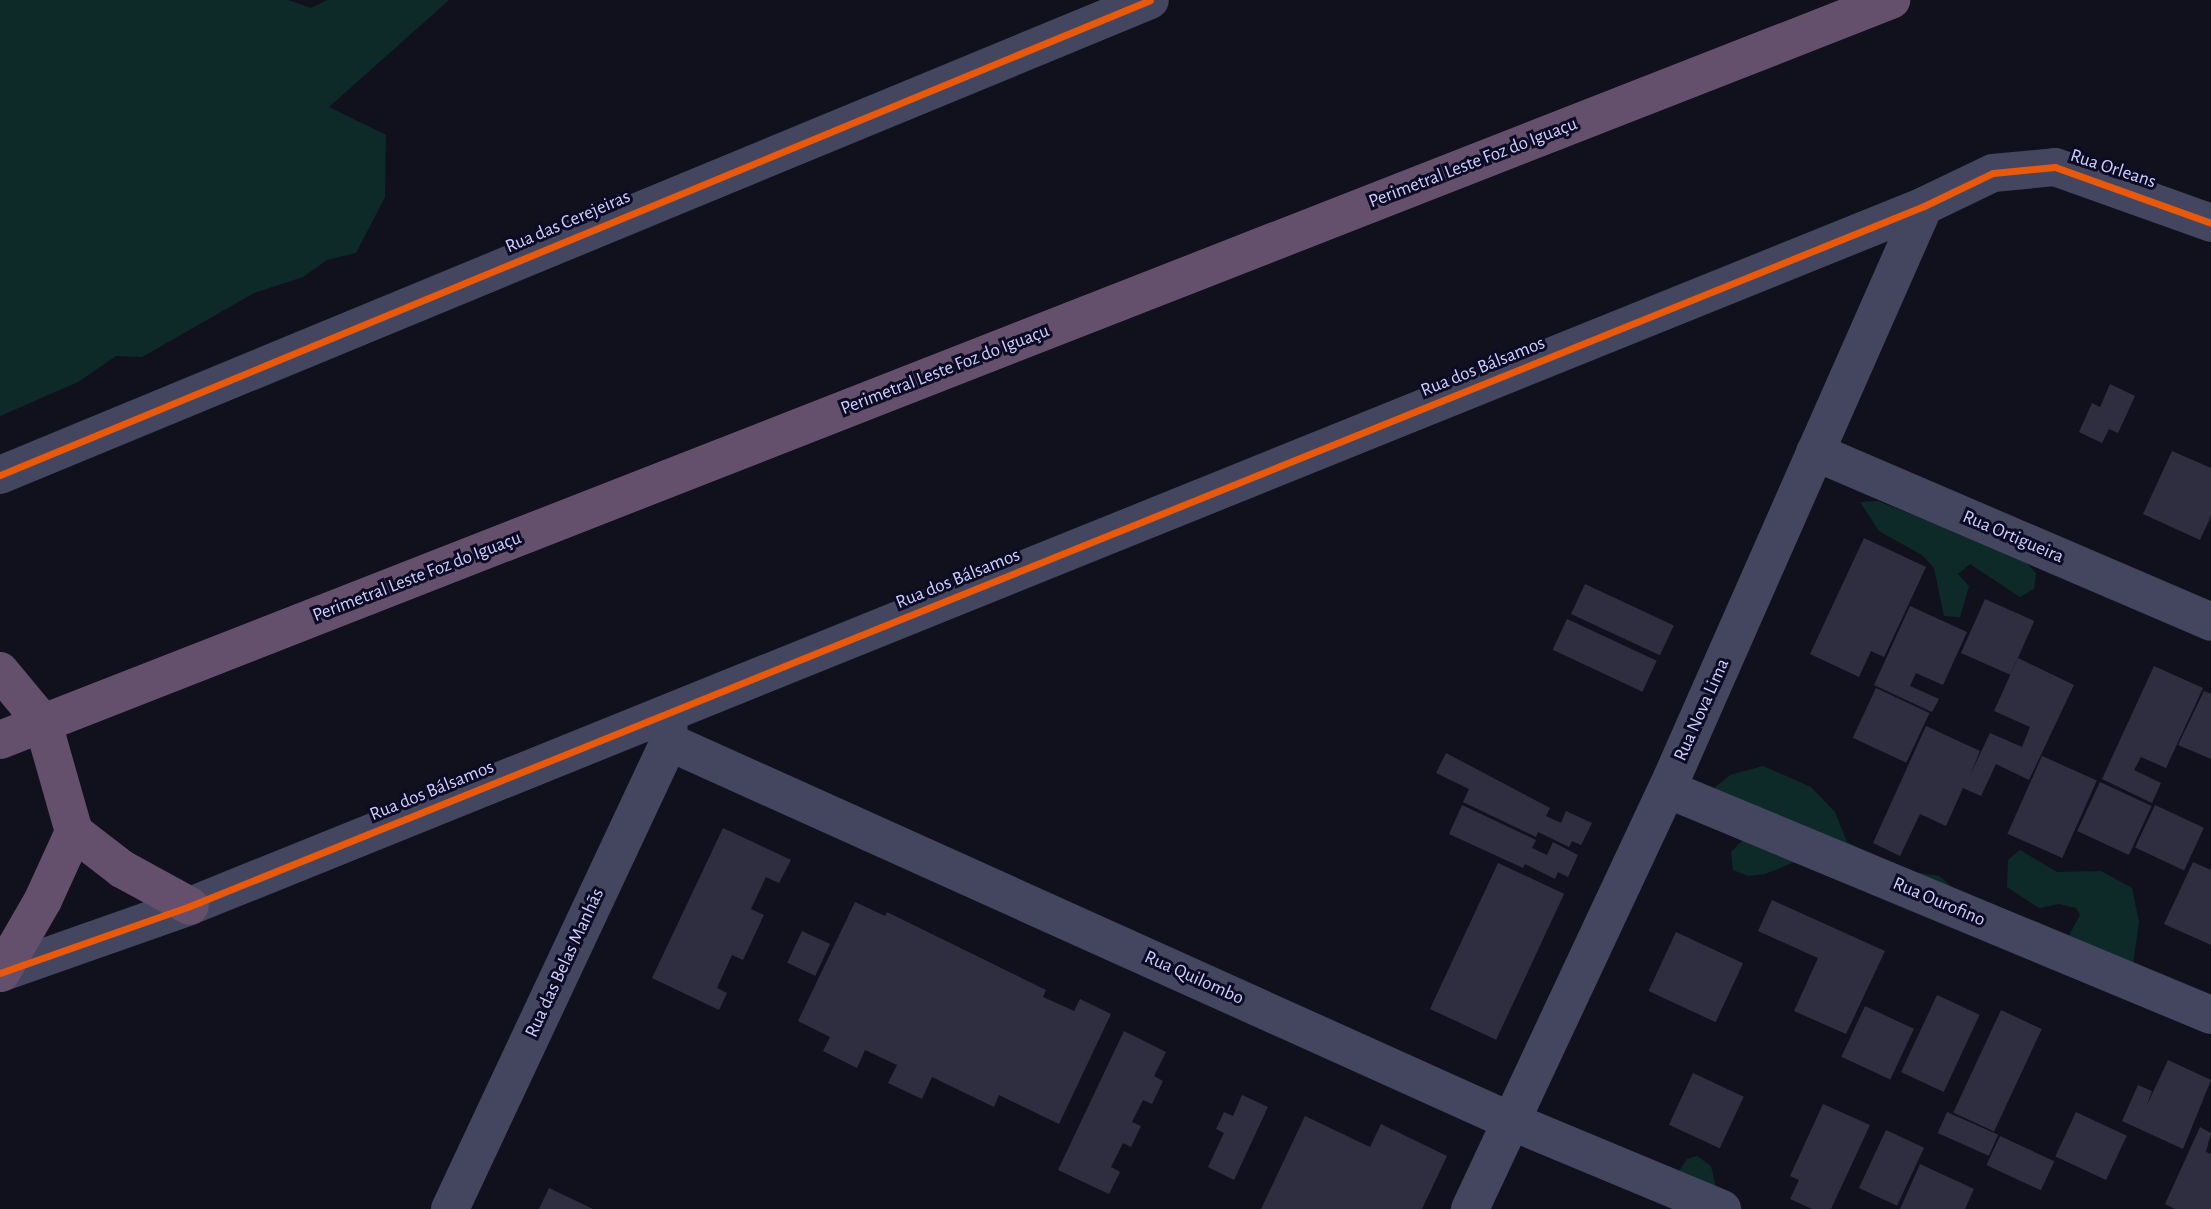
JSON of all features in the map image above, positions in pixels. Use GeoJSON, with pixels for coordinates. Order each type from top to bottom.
{"type":"FeatureCollection","features":[{"type":"Feature","properties":{"kind":"highway","name":"Perimetral Leste Foz do Iguaçu"},"geometry":{"type":"LineString","coordinates":[[0,740],[1891,0]]}},
{"type":"Feature","properties":{"kind":"highway"},"geometry":{"type":"LineString","coordinates":[[0,671],[43,723],[74,832],[121,869],[190,906]]}},
{"type":"Feature","properties":{"kind":"highway"},"geometry":{"type":"LineString","coordinates":[[1,973],[43,900],[74,832]]}},
{"type":"Feature","properties":{"kind":"street","name":"Rua das Cerejeiras"},"geometry":{"type":"LineString","coordinates":[[0,475],[1150,0]]}},
{"type":"Feature","properties":{"kind":"street","name":"Rua Orleans"},"geometry":{"type":"LineString","coordinates":[[1924,206],[1993,173],[2055,167],[2211,223]]}},
{"type":"Feature","properties":{"kind":"street","name":"Rua Nova Lima"},"geometry":{"type":"LineString","coordinates":[[1470,1209],[1508,1120],[1667,789],[1924,206]]}},
{"type":"Feature","properties":{"kind":"street","name":"Rua dos Bálsamos"},"geometry":{"type":"LineString","coordinates":[[1,973],[190,906],[668,728],[1924,206]]}},
{"type":"Feature","properties":{"kind":"street","name":"Rua Ortigueira"},"geometry":{"type":"LineString","coordinates":[[1815,452],[2211,622]]}},
{"type":"Feature","properties":{"kind":"street","name":"Rua Quilombo"},"geometry":{"type":"LineString","coordinates":[[668,728],[1508,1120],[1722,1209]]}},
{"type":"Feature","properties":{"kind":"street","name":"Rua das Belas Manhãs"},"geometry":{"type":"LineString","coordinates":[[450,1209],[668,728]]}},
{"type":"Feature","properties":{"kind":"street","name":"Rua Ourofino"},"geometry":{"type":"LineString","coordinates":[[1667,789],[2211,1015]]}},
{"type":"Feature","properties":{"kind":"green space"},"geometry":{"type":"Polygon","coordinates":[[[0,0],[288,0],[311,8],[327,0],[449,0],[329,107],[386,135],[385,197],[356,253],[327,260],[303,277],[254,293],[142,357],[116,356],[78,382],[0,416],[0,0]]]}},
{"type":"Feature","properties":{"kind":"green space"},"geometry":{"type":"Polygon","coordinates":[[[1878,501],[2023,559],[2036,573],[2034,589],[2020,597],[1970,564],[1958,574],[1969,586],[1960,617],[1944,616],[1934,568],[1922,555],[1879,531],[1860,502],[1878,501]]]}},
{"type":"Feature","properties":{"kind":"green space"},"geometry":{"type":"Polygon","coordinates":[[[1763,766],[1811,787],[1835,812],[1847,842],[1907,871],[1939,876],[1951,886],[1947,902],[1797,861],[1765,874],[1748,876],[1733,870],[1731,852],[1742,841],[1701,799],[1730,775],[1763,766]]]}},
{"type":"Feature","properties":{"kind":"green space"},"geometry":{"type":"Polygon","coordinates":[[[2020,850],[2057,872],[2101,871],[2132,888],[2139,922],[2133,964],[2067,939],[2080,915],[2076,908],[2059,904],[2039,908],[2007,887],[2008,860],[2020,850]]]}},
{"type":"Feature","properties":{"kind":"green space"},"geometry":{"type":"Polygon","coordinates":[[[1697,1156],[1711,1166],[1718,1196],[1677,1174],[1687,1159],[1697,1156]]]}},
{"type":"Feature","properties":{"kind":"building"},"geometry":{"type":"Polygon","coordinates":[[[2110,384],[2135,396],[2118,433],[2109,429],[2102,443],[2079,432],[2092,403],[2100,407],[2110,384]]]}},
{"type":"Feature","properties":{"kind":"building"},"geometry":{"type":"Polygon","coordinates":[[[2172,451],[2211,468],[2211,516],[2200,540],[2143,514],[2172,451]]]}},
{"type":"Feature","properties":{"kind":"building"},"geometry":{"type":"Polygon","coordinates":[[[1864,538],[1926,567],[1884,657],[1871,651],[1859,677],[1810,654],[1864,538]]]}},
{"type":"Feature","properties":{"kind":"building"},"geometry":{"type":"Polygon","coordinates":[[[1585,584],[1674,625],[1660,655],[1571,614],[1585,584]]]}},
{"type":"Feature","properties":{"kind":"building"},"geometry":{"type":"Polygon","coordinates":[[[1985,599],[2034,621],[2010,675],[1961,653],[1985,599]]]}},
{"type":"Feature","properties":{"kind":"building"},"geometry":{"type":"Polygon","coordinates":[[[1910,606],[1967,632],[1943,685],[1916,673],[1910,686],[1939,699],[1932,712],[1874,685],[1910,606]]]}},
{"type":"Feature","properties":{"kind":"building"},"geometry":{"type":"Polygon","coordinates":[[[1567,619],[1657,661],[1642,692],[1553,650],[1567,619]]]}},
{"type":"Feature","properties":{"kind":"building"},"geometry":{"type":"Polygon","coordinates":[[[2018,658],[2074,685],[2029,780],[1996,764],[1981,796],[1963,788],[1946,826],[1920,814],[1900,856],[1873,843],[1926,726],[1980,751],[1970,775],[1990,733],[2022,747],[2030,727],[1994,711],[2018,658]]]}},
{"type":"Feature","properties":{"kind":"building"},"geometry":{"type":"Polygon","coordinates":[[[2154,666],[2203,688],[2166,768],[2141,757],[2134,770],[2161,783],[2152,803],[2102,779],[2154,666]]]}},
{"type":"Feature","properties":{"kind":"building"},"geometry":{"type":"Polygon","coordinates":[[[1876,688],[1929,713],[1906,763],[1853,738],[1876,688]]]}},
{"type":"Feature","properties":{"kind":"building"},"geometry":{"type":"Polygon","coordinates":[[[2204,691],[2211,694],[2211,759],[2178,745],[2204,691]]]}},
{"type":"Feature","properties":{"kind":"building"},"geometry":{"type":"Polygon","coordinates":[[[1446,753],[1550,808],[1546,816],[1561,823],[1566,811],[1592,823],[1581,845],[1572,841],[1569,847],[1538,832],[1536,837],[1463,802],[1469,789],[1436,773],[1446,753]]]}},
{"type":"Feature","properties":{"kind":"building"},"geometry":{"type":"Polygon","coordinates":[[[2042,756],[2097,780],[2062,858],[2007,834],[2042,756]]]}},
{"type":"Feature","properties":{"kind":"building"},"geometry":{"type":"Polygon","coordinates":[[[2100,782],[2152,806],[2129,855],[2077,831],[2100,782]]]}},
{"type":"Feature","properties":{"kind":"building"},"geometry":{"type":"Polygon","coordinates":[[[1462,805],[1536,840],[1532,848],[1547,855],[1553,842],[1578,855],[1568,877],[1558,872],[1555,879],[1525,864],[1523,868],[1449,834],[1462,805]]]}},
{"type":"Feature","properties":{"kind":"building"},"geometry":{"type":"Polygon","coordinates":[[[2155,805],[2204,828],[2184,870],[2135,848],[2155,805]]]}},
{"type":"Feature","properties":{"kind":"building"},"geometry":{"type":"Polygon","coordinates":[[[723,828],[791,860],[779,883],[766,877],[751,909],[764,915],[743,960],[732,955],[717,988],[727,993],[719,1010],[652,978],[723,828]]]}},
{"type":"Feature","properties":{"kind":"building"},"geometry":{"type":"Polygon","coordinates":[[[2193,862],[2211,870],[2211,945],[2164,924],[2193,862]]]}},
{"type":"Feature","properties":{"kind":"building"},"geometry":{"type":"Polygon","coordinates":[[[1498,863],[1564,894],[1496,1040],[1430,1009],[1498,863]]]}},
{"type":"Feature","properties":{"kind":"building"},"geometry":{"type":"Polygon","coordinates":[[[1772,900],[1885,951],[1846,1034],[1794,1011],[1818,958],[1758,931],[1772,900]]]}},
{"type":"Feature","properties":{"kind":"building"},"geometry":{"type":"Polygon","coordinates":[[[855,902],[885,916],[887,912],[1046,990],[1043,997],[1074,1011],[1080,999],[1111,1014],[1059,1124],[999,1095],[994,1107],[932,1077],[922,1099],[888,1083],[897,1065],[865,1050],[857,1068],[823,1051],[830,1037],[798,1021],[855,902]]]}},
{"type":"Feature","properties":{"kind":"building"},"geometry":{"type":"Polygon","coordinates":[[[802,931],[830,944],[815,976],[787,963],[802,931]]]}},
{"type":"Feature","properties":{"kind":"building"},"geometry":{"type":"Polygon","coordinates":[[[1676,932],[1743,963],[1716,1022],[1649,991],[1676,932]]]}},
{"type":"Feature","properties":{"kind":"building"},"geometry":{"type":"Polygon","coordinates":[[[1937,995],[1980,1015],[1944,1092],[1901,1072],[1937,995]]]}},
{"type":"Feature","properties":{"kind":"building"},"geometry":{"type":"Polygon","coordinates":[[[1865,1006],[1914,1029],[1890,1080],[1841,1057],[1865,1006]]]}},
{"type":"Feature","properties":{"kind":"building"},"geometry":{"type":"Polygon","coordinates":[[[2001,1010],[2042,1029],[1994,1131],[1953,1112],[2001,1010]]]}},
{"type":"Feature","properties":{"kind":"building"},"geometry":{"type":"Polygon","coordinates":[[[1124,1031],[1166,1052],[1154,1076],[1163,1081],[1152,1104],[1143,1100],[1132,1122],[1141,1126],[1131,1147],[1123,1143],[1111,1167],[1120,1172],[1109,1194],[1058,1170],[1124,1031]]]}},
{"type":"Feature","properties":{"kind":"building"},"geometry":{"type":"Polygon","coordinates":[[[2168,1060],[2211,1080],[2183,1149],[2122,1121],[2138,1085],[2152,1091],[2146,1107],[2168,1060]]]}},
{"type":"Feature","properties":{"kind":"building"},"geometry":{"type":"Polygon","coordinates":[[[1693,1073],[1744,1097],[1720,1148],[1669,1125],[1693,1073]]]}},
{"type":"Feature","properties":{"kind":"building"},"geometry":{"type":"Polygon","coordinates":[[[1242,1095],[1268,1107],[1234,1180],[1208,1167],[1224,1133],[1216,1129],[1224,1112],[1233,1116],[1242,1095]]]}},
{"type":"Feature","properties":{"kind":"building"},"geometry":{"type":"Polygon","coordinates":[[[1823,1104],[1870,1125],[1831,1209],[1812,1209],[1790,1199],[1799,1180],[1790,1176],[1823,1104]]]}},
{"type":"Feature","properties":{"kind":"building"},"geometry":{"type":"Polygon","coordinates":[[[1947,1112],[1998,1135],[1989,1156],[1938,1133],[1947,1112]]]}},
{"type":"Feature","properties":{"kind":"building"},"geometry":{"type":"Polygon","coordinates":[[[2076,1112],[2127,1136],[2106,1180],[2055,1156],[2076,1112]]]}},
{"type":"Feature","properties":{"kind":"building"},"geometry":{"type":"Polygon","coordinates":[[[1305,1116],[1370,1147],[1381,1124],[1447,1156],[1422,1209],[1261,1209],[1305,1116]]]}},
{"type":"Feature","properties":{"kind":"building"},"geometry":{"type":"Polygon","coordinates":[[[2200,1127],[2211,1133],[2206,1152],[2211,1154],[2211,1209],[2175,1209],[2165,1204],[2200,1127]]]}},
{"type":"Feature","properties":{"kind":"building"},"geometry":{"type":"Polygon","coordinates":[[[1886,1130],[1924,1148],[1897,1206],[1859,1188],[1886,1130]]]}},
{"type":"Feature","properties":{"kind":"building"},"geometry":{"type":"Polygon","coordinates":[[[2000,1136],[2054,1161],[2041,1190],[1986,1165],[2000,1136]]]}},
{"type":"Feature","properties":{"kind":"building"},"geometry":{"type":"Polygon","coordinates":[[[1920,1164],[1974,1189],[1965,1209],[1900,1209],[1920,1164]]]}},
{"type":"Feature","properties":{"kind":"building"},"geometry":{"type":"Polygon","coordinates":[[[549,1188],[593,1209],[539,1209],[549,1188]]]}},
{"type":"Feature","properties":{"kind":"cycle path"},"geometry":{"type":"LineString","coordinates":[[0,475],[1150,0]]}},
{"type":"Feature","properties":{"kind":"cycle path"},"geometry":{"type":"LineString","coordinates":[[0,973],[190,906],[1924,206],[1993,173],[2055,167],[2211,223]]}}]}
